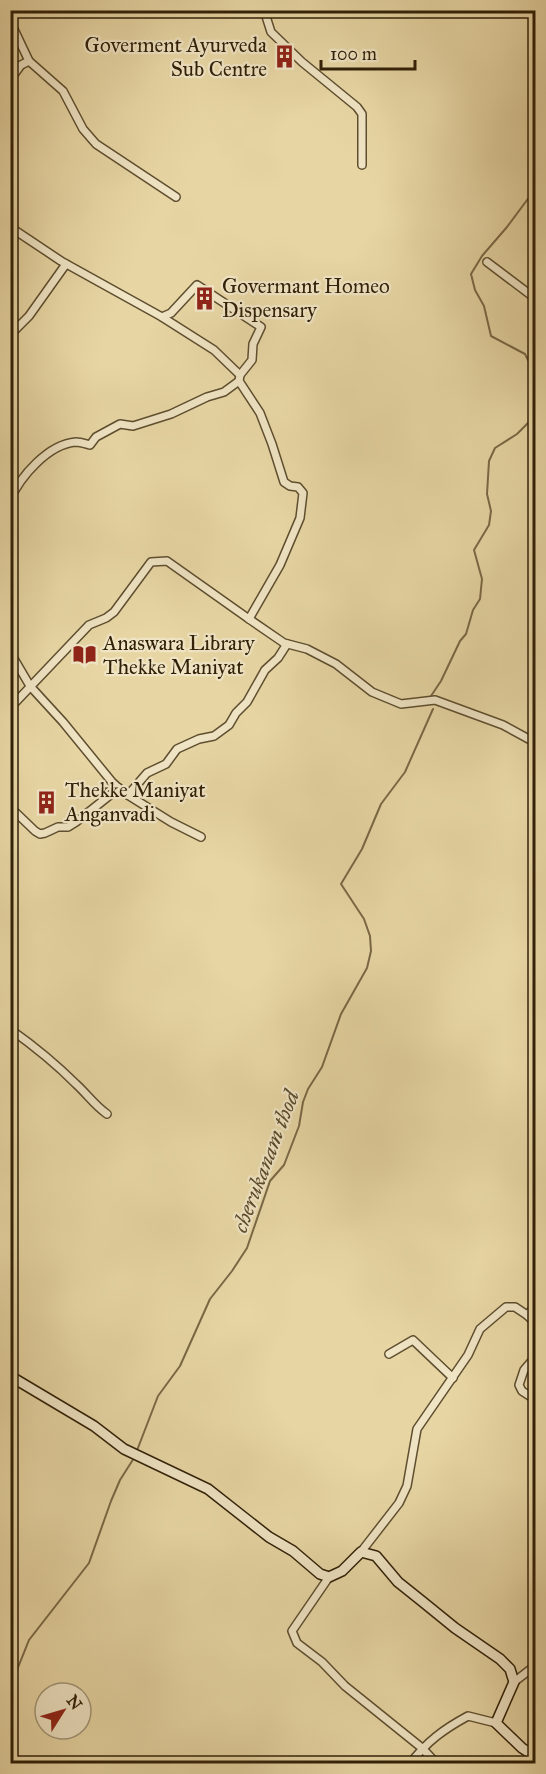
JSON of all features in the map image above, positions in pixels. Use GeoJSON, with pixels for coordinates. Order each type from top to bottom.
{"type":"FeatureCollection","features":[{"type":"Feature","properties":{"kind":"street"},"geometry":{"type":"LineString","coordinates":[[264,10],[272,32],[302,62],[357,107],[362,114],[362,165]]}},
{"type":"Feature","properties":{"kind":"street"},"geometry":{"type":"LineString","coordinates":[[10,21],[29,62],[63,91],[83,129],[96,144],[176,197]]}},
{"type":"Feature","properties":{"kind":"street"},"geometry":{"type":"LineString","coordinates":[[10,80],[21,65],[29,62]]}},
{"type":"Feature","properties":{"kind":"street"},"geometry":{"type":"LineString","coordinates":[[10,226],[66,264],[162,316],[214,350],[239,378],[260,413],[284,482],[298,487],[303,493],[300,518],[280,565],[249,619]]}},
{"type":"Feature","properties":{"kind":"street"},"geometry":{"type":"LineString","coordinates":[[487,262],[536,299]]}},
{"type":"Feature","properties":{"kind":"street"},"geometry":{"type":"LineString","coordinates":[[10,335],[29,316],[66,264]]}},
{"type":"Feature","properties":{"kind":"street"},"geometry":{"type":"LineString","coordinates":[[10,500],[20,482],[41,458],[54,450],[76,442],[90,445],[96,437],[120,424],[133,426],[171,414],[207,397],[224,392],[239,378],[252,360],[253,344],[261,327],[197,285],[171,313],[162,316]]}},
{"type":"Feature","properties":{"kind":"street"},"geometry":{"type":"LineString","coordinates":[[10,708],[89,625],[114,612],[151,562],[167,561],[287,644],[307,649],[336,664],[372,692],[401,704],[435,700],[503,725],[536,743]]}},
{"type":"Feature","properties":{"kind":"street"},"geometry":{"type":"LineString","coordinates":[[128,795],[147,773],[166,764],[177,749],[199,739],[214,736],[229,725],[236,713],[247,702],[265,670],[278,658],[287,644]]}},
{"type":"Feature","properties":{"kind":"street"},"geometry":{"type":"LineString","coordinates":[[10,652],[30,686],[118,788],[171,822],[201,837]]}},
{"type":"Feature","properties":{"kind":"street"},"geometry":{"type":"LineString","coordinates":[[10,807],[40,834],[58,827],[68,827],[118,788]]}},
{"type":"Feature","properties":{"kind":"street"},"geometry":{"type":"LineString","coordinates":[[10,1029],[62,1071],[93,1104],[107,1114]]}},
{"type":"Feature","properties":{"kind":"street"},"geometry":{"type":"LineString","coordinates":[[526,1315],[536,1306]]}},
{"type":"Feature","properties":{"kind":"street"},"geometry":{"type":"LineString","coordinates":[[437,1764],[422,1748],[345,1686],[322,1662],[297,1642],[292,1630],[329,1577],[342,1571],[361,1552],[399,1503],[407,1486],[417,1429],[468,1355],[480,1329],[499,1310],[506,1307],[515,1307],[536,1324]]}},
{"type":"Feature","properties":{"kind":"street"},"geometry":{"type":"LineString","coordinates":[[389,1354],[413,1340],[453,1378]]}},
{"type":"Feature","properties":{"kind":"street"},"geometry":{"type":"LineString","coordinates":[[536,1356],[524,1370],[519,1385],[522,1391],[536,1400]]}},
{"type":"Feature","properties":{"kind":"street"},"geometry":{"type":"LineString","coordinates":[[10,1376],[94,1426],[124,1449],[208,1489],[269,1537],[293,1551],[320,1574],[329,1577]]}},
{"type":"Feature","properties":{"kind":"street"},"geometry":{"type":"LineString","coordinates":[[361,1552],[376,1556],[398,1582],[455,1628],[500,1659],[510,1669],[514,1682]]}},
{"type":"Feature","properties":{"kind":"street"},"geometry":{"type":"LineString","coordinates":[[496,1723],[514,1682],[536,1665]]}},
{"type":"Feature","properties":{"kind":"street"},"geometry":{"type":"LineString","coordinates":[[410,1764],[422,1748],[444,1729],[468,1716],[496,1723],[522,1748],[535,1756],[525,1764]]}},
{"type":"Feature","properties":{"kind":"waterway","name":"cherukanam thod"},"geometry":{"type":"LineString","coordinates":[[536,188],[482,256],[471,274],[475,290],[484,306],[491,336],[525,354],[536,376]]}},
{"type":"Feature","properties":{"kind":"waterway"},"geometry":{"type":"LineString","coordinates":[[527,358],[536,355]]}},
{"type":"Feature","properties":{"kind":"waterway","name":"cherukanam thod"},"geometry":{"type":"LineString","coordinates":[[431,696],[466,634],[473,610],[480,599],[482,579],[474,550],[489,525],[491,511],[487,494],[489,461],[495,448],[517,434],[528,423],[536,408]]}},
{"type":"Feature","properties":{"kind":"waterway","name":"cherukanam thod"},"geometry":{"type":"LineString","coordinates":[[136,1453],[158,1396],[180,1366],[210,1299],[247,1248],[270,1181],[284,1165],[299,1126],[308,1089],[322,1067],[341,1014],[367,968],[371,951],[370,936],[364,919],[341,884],[362,849],[381,804],[405,772],[433,709]]}},
{"type":"Feature","properties":{"kind":"waterway","name":"cherukanam thod"},"geometry":{"type":"LineString","coordinates":[[10,1678],[17,1670],[29,1640],[89,1563],[111,1501],[120,1480],[134,1458]]}},
{"type":"Feature","properties":{"kind":"place","name":"Goverment Ayurveda Sub Centre"},"geometry":{"type":"Point","coordinates":[285,57]}},
{"type":"Feature","properties":{"kind":"place","name":"Govermant Homeo Dispensary"},"geometry":{"type":"Point","coordinates":[204,298]}},
{"type":"Feature","properties":{"kind":"place","name":"Anaswara Library Thekke Maniyat"},"geometry":{"type":"Point","coordinates":[85,655]}},
{"type":"Feature","properties":{"kind":"place","name":"Thekke Maniyat Anganvadi"},"geometry":{"type":"Point","coordinates":[47,802]}}]}
